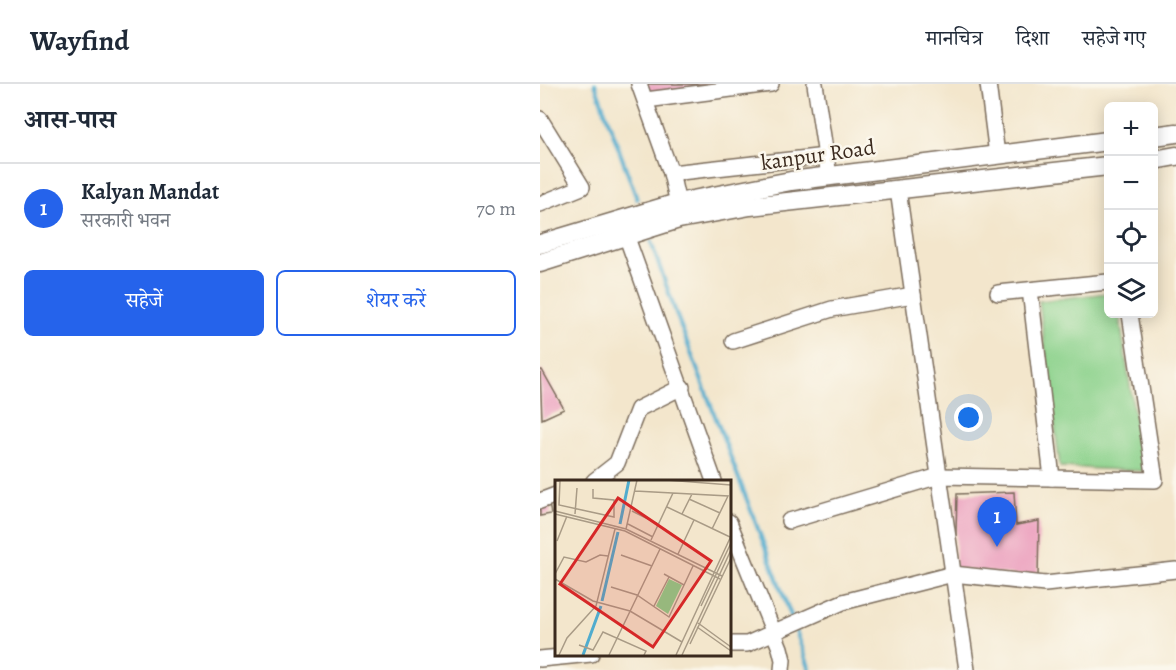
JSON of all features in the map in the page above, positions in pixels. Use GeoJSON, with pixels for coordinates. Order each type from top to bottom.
{"type":"FeatureCollection","features":[{"type":"Feature","properties":{"kind":"street"},"geometry":{"type":"LineString","coordinates":[[639,84],[671,173],[679,211]]}},
{"type":"Feature","properties":{"kind":"street"},"geometry":{"type":"LineString","coordinates":[[646,100],[771,84]]}},
{"type":"Feature","properties":{"kind":"street"},"geometry":{"type":"LineString","coordinates":[[815,84],[829,176]]}},
{"type":"Feature","properties":{"kind":"street"},"geometry":{"type":"LineString","coordinates":[[988,84],[997,155]]}},
{"type":"Feature","properties":{"kind":"street"},"geometry":{"type":"LineString","coordinates":[[540,119],[582,187],[540,204]]}},
{"type":"Feature","properties":{"kind":"street"},"geometry":{"type":"LineString","coordinates":[[1158,135],[1176,133]]}},
{"type":"Feature","properties":{"kind":"street","name":"kanpur Road"},"geometry":{"type":"LineString","coordinates":[[540,244],[679,211],[791,181],[1104,142]]}},
{"type":"Feature","properties":{"kind":"street"},"geometry":{"type":"LineString","coordinates":[[671,173],[826,156]]}},
{"type":"Feature","properties":{"kind":"street"},"geometry":{"type":"LineString","coordinates":[[1158,159],[1176,156]]}},
{"type":"Feature","properties":{"kind":"street"},"geometry":{"type":"LineString","coordinates":[[540,263],[626,235],[679,211],[750,206],[1104,166]]}},
{"type":"Feature","properties":{"kind":"street"},"geometry":{"type":"LineString","coordinates":[[879,170],[890,190],[913,295],[967,670]]}},
{"type":"Feature","properties":{"kind":"street"},"geometry":{"type":"LineString","coordinates":[[626,235],[714,480]]}},
{"type":"Feature","properties":{"kind":"street"},"geometry":{"type":"LineString","coordinates":[[998,293],[1104,282]]}},
{"type":"Feature","properties":{"kind":"street"},"geometry":{"type":"LineString","coordinates":[[1030,290],[1052,478]]}},
{"type":"Feature","properties":{"kind":"street"},"geometry":{"type":"LineString","coordinates":[[733,341],[832,309],[913,295]]}},
{"type":"Feature","properties":{"kind":"street"},"geometry":{"type":"LineString","coordinates":[[789,522],[939,476],[1155,480],[1131,318]]}},
{"type":"Feature","properties":{"kind":"street"},"geometry":{"type":"LineString","coordinates":[[595,480],[617,463],[638,409],[682,387]]}},
{"type":"Feature","properties":{"kind":"street"},"geometry":{"type":"LineString","coordinates":[[540,501],[555,495]]}},
{"type":"Feature","properties":{"kind":"street"},"geometry":{"type":"LineString","coordinates":[[730,524],[775,632],[781,654],[782,670]]}},
{"type":"Feature","properties":{"kind":"street"},"geometry":{"type":"LineString","coordinates":[[730,644],[747,644],[843,602],[953,574],[1045,584],[1176,570]]}},
{"type":"Feature","properties":{"kind":"street"},"geometry":{"type":"LineString","coordinates":[[540,659],[581,655]]}},
{"type":"Feature","properties":{"kind":"green space"},"geometry":{"type":"Polygon","coordinates":[[[1104,293],[1104,318],[1120,318],[1143,471],[1060,467],[1039,301],[1104,293]]]}},
{"type":"Feature","properties":{"kind":"building"},"geometry":{"type":"Polygon","coordinates":[[[640,84],[759,84],[646,100],[640,84]]]}},
{"type":"Feature","properties":{"kind":"building"},"geometry":{"type":"Polygon","coordinates":[[[540,370],[564,409],[542,419],[540,370]]]}},
{"type":"Feature","properties":{"kind":"building"},"geometry":{"type":"Polygon","coordinates":[[[1014,492],[1016,525],[1039,521],[1038,577],[955,569],[957,494],[1014,492]]]}},
{"type":"Feature","properties":{"kind":"building"},"geometry":{"type":"Polygon","coordinates":[[[548,498],[551,514],[540,516],[540,501],[548,498]]]}},
{"type":"Feature","properties":{"kind":"waterway"},"geometry":{"type":"LineString","coordinates":[[595,84],[637,199]]}},
{"type":"Feature","properties":{"kind":"waterway"},"geometry":{"type":"LineString","coordinates":[[651,242],[793,621]]}},
{"type":"Feature","properties":{"kind":"waterway"},"geometry":{"type":"LineString","coordinates":[[795,628],[810,670]]}},
{"type":"Feature","properties":{"kind":"place","name":"Kalyan Mandat"},"geometry":{"type":"Point","coordinates":[997,547]}}]}
